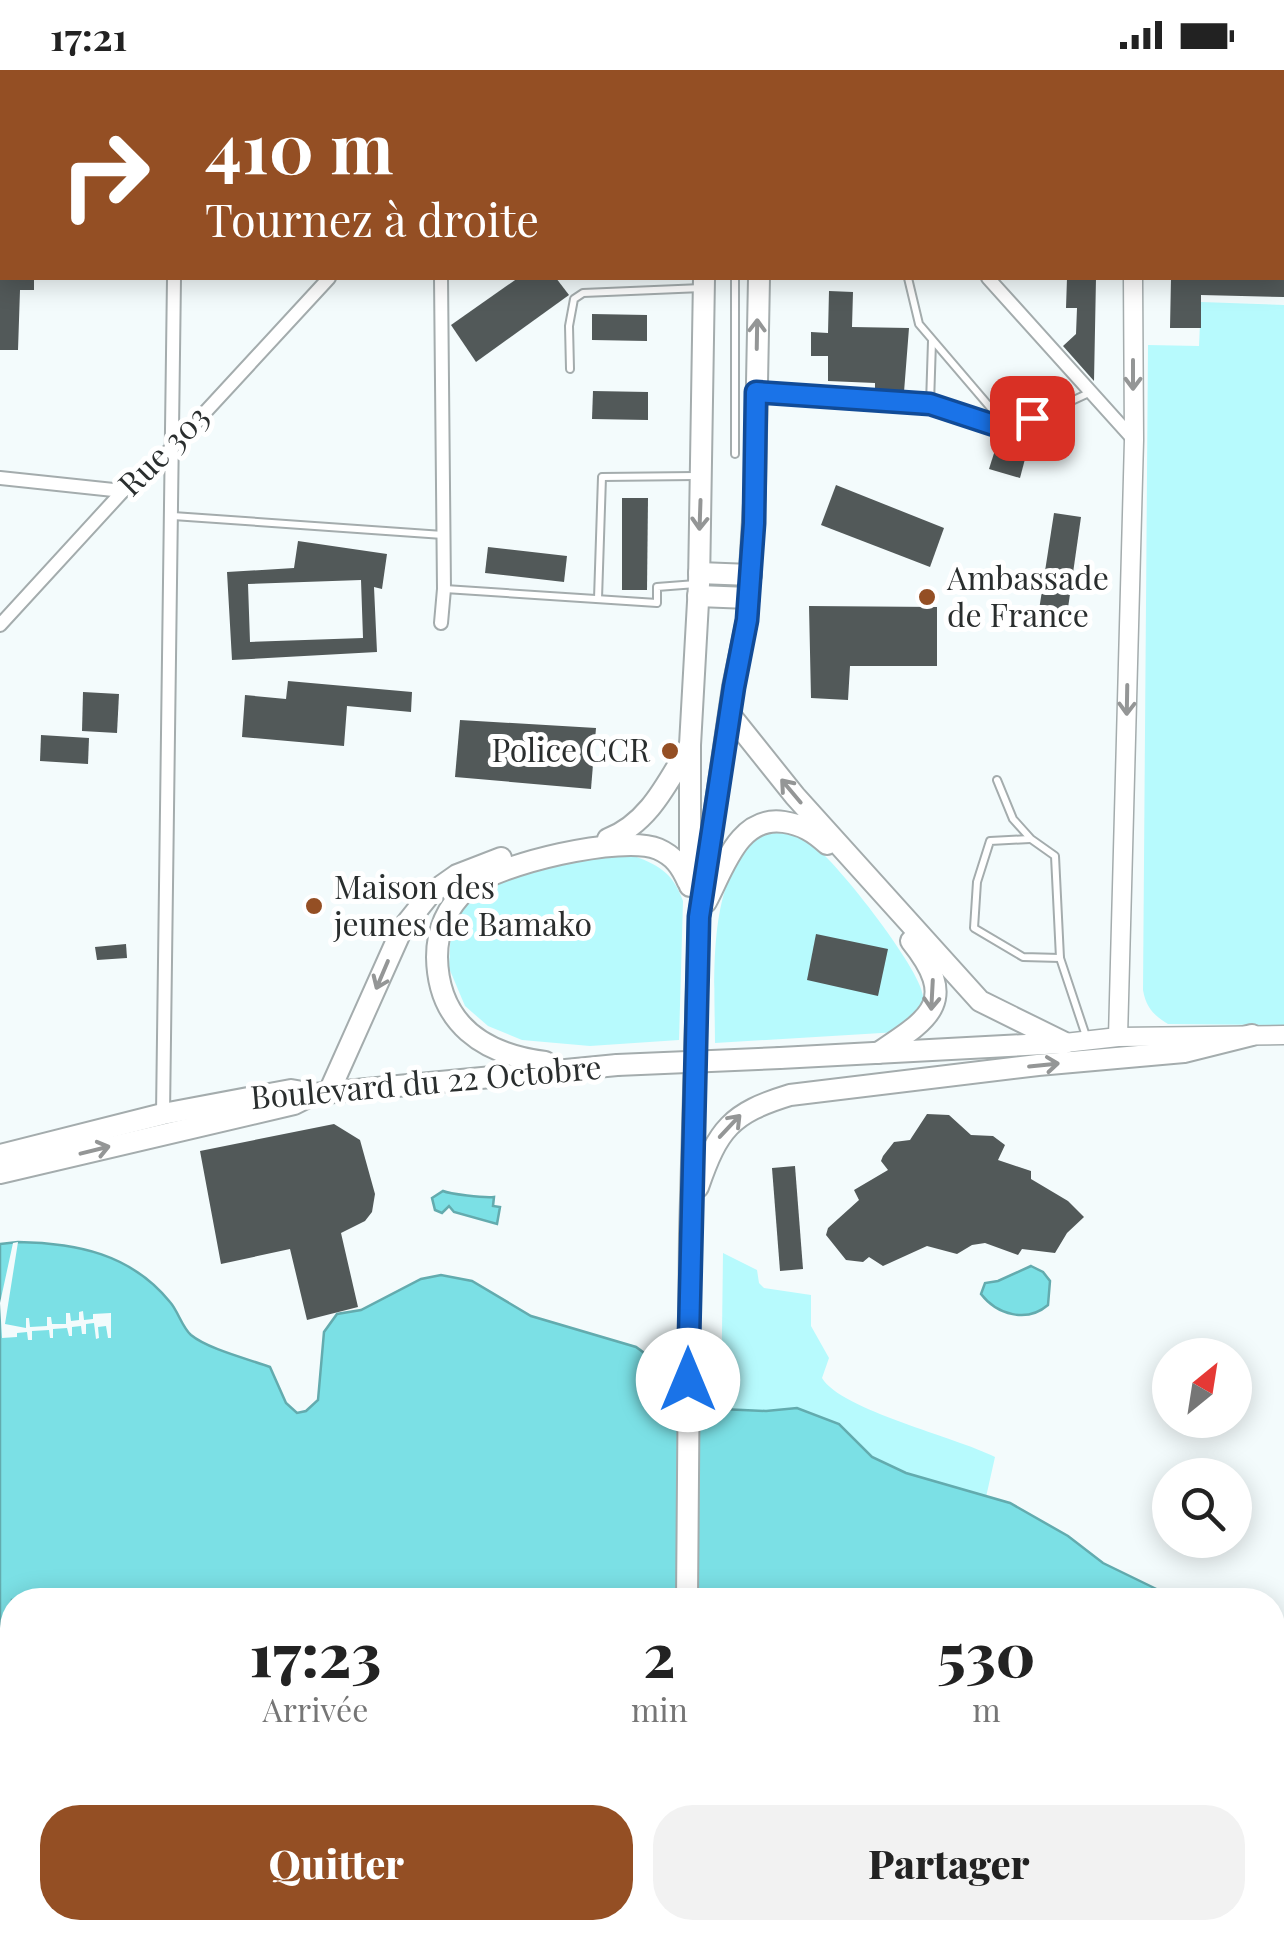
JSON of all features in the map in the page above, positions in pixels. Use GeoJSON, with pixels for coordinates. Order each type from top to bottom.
{"type":"FeatureCollection","features":[{"type":"Feature","properties":{"kind":"main road"},"geometry":{"type":"LineString","coordinates":[[687,1588],[699,917],[749,598],[758,280]]}},
{"type":"Feature","properties":{"kind":"main road"},"geometry":{"type":"LineString","coordinates":[[690,886],[690,746],[699,584],[704,282]]}},
{"type":"Feature","properties":{"kind":"main road"},"geometry":{"type":"LineString","coordinates":[[699,584],[751,574]]}},
{"type":"Feature","properties":{"kind":"main road"},"geometry":{"type":"LineString","coordinates":[[699,584],[749,598]]}},
{"type":"Feature","properties":{"kind":"main road"},"geometry":{"type":"LineString","coordinates":[[731,716],[795,796],[980,1001],[1064,1043]]}},
{"type":"Feature","properties":{"kind":"main road"},"geometry":{"type":"LineString","coordinates":[[0,1173],[294,1104],[321,1093],[402,929],[430,894],[457,875],[501,858],[605,840],[629,831],[652,806],[690,746]]}},
{"type":"Feature","properties":{"kind":"main road"},"geometry":{"type":"LineString","coordinates":[[699,917],[734,848],[755,825],[768,820],[799,824],[814,832],[909,939],[932,975],[935,998],[930,1018],[878,1052]]}},
{"type":"Feature","properties":{"kind":"main road"},"geometry":{"type":"LineString","coordinates":[[699,917],[678,862],[659,849],[630,843],[556,855],[499,871],[468,888],[443,918],[437,946],[438,980],[446,1005],[464,1028],[486,1045],[512,1057],[543,1062],[618,1066],[1064,1043]]}},
{"type":"Feature","properties":{"kind":"main road"},"geometry":{"type":"LineString","coordinates":[[691,1224],[698,1185],[718,1139],[735,1118],[754,1106],[790,1094],[1184,1052],[1252,1035]]}},
{"type":"Feature","properties":{"kind":"main road","name":"Boulevard du 22 Octobre"},"geometry":{"type":"LineString","coordinates":[[0,1155],[163,1114],[291,1090],[321,1093],[618,1066]]}},
{"type":"Feature","properties":{"kind":"street"},"geometry":{"type":"LineString","coordinates":[[163,1114],[174,280]]}},
{"type":"Feature","properties":{"kind":"street","name":"Rue 303"},"geometry":{"type":"LineString","coordinates":[[0,625],[122,491],[172,447],[327,280]]}},
{"type":"Feature","properties":{"kind":"street"},"geometry":{"type":"LineString","coordinates":[[441,280],[441,623]]}},
{"type":"Feature","properties":{"kind":"street"},"geometry":{"type":"LineString","coordinates":[[991,280],[1134,440]]}},
{"type":"Feature","properties":{"kind":"street"},"geometry":{"type":"LineString","coordinates":[[1118,1037],[1134,440],[1133,280]]}},
{"type":"Feature","properties":{"kind":"street"},"geometry":{"type":"LineString","coordinates":[[0,478],[122,491]]}},
{"type":"Feature","properties":{"kind":"street"},"geometry":{"type":"LineString","coordinates":[[1064,1043],[1118,1037],[1284,1036]]}},
{"type":"Feature","properties":{"kind":"lane"},"geometry":{"type":"LineString","coordinates":[[735,280],[735,454]]}},
{"type":"Feature","properties":{"kind":"lane"},"geometry":{"type":"LineString","coordinates":[[908,280],[919,324],[1009,430]]}},
{"type":"Feature","properties":{"kind":"lane"},"geometry":{"type":"LineString","coordinates":[[570,369],[569,326],[574,299],[583,292],[704,282]]}},
{"type":"Feature","properties":{"kind":"lane"},"geometry":{"type":"LineString","coordinates":[[930,404],[932,339]]}},
{"type":"Feature","properties":{"kind":"lane"},"geometry":{"type":"LineString","coordinates":[[756,392],[930,404],[1009,430],[1092,392]]}},
{"type":"Feature","properties":{"kind":"lane"},"geometry":{"type":"LineString","coordinates":[[598,599],[602,477],[702,476]]}},
{"type":"Feature","properties":{"kind":"lane"},"geometry":{"type":"LineString","coordinates":[[172,516],[444,535]]}},
{"type":"Feature","properties":{"kind":"lane"},"geometry":{"type":"LineString","coordinates":[[444,589],[657,603],[657,587],[699,584]]}},
{"type":"Feature","properties":{"kind":"lane"},"geometry":{"type":"LineString","coordinates":[[997,780],[1013,819],[1031,839],[1055,856],[1060,958],[1088,1040]]}},
{"type":"Feature","properties":{"kind":"lane"},"geometry":{"type":"LineString","coordinates":[[1031,839],[990,841],[978,882],[974,928],[1023,956],[1060,958]]}},
{"type":"Feature","properties":{"kind":"shaded area"},"geometry":{"type":"Polygon","coordinates":[[[1201,302],[1284,305],[1284,1025],[1168,1024],[1151,1010],[1143,990],[1148,345],[1199,346],[1201,302]]]}},
{"type":"Feature","properties":{"kind":"shaded area"},"geometry":{"type":"Polygon","coordinates":[[[772,826],[804,839],[836,867],[908,962],[923,1002],[915,1017],[898,1032],[715,1043],[715,955],[724,893],[734,866],[750,843],[772,826]]]}},
{"type":"Feature","properties":{"kind":"shaded area"},"geometry":{"type":"Polygon","coordinates":[[[629,854],[663,870],[683,901],[679,1040],[590,1046],[522,1040],[488,1026],[465,1006],[449,968],[451,925],[476,892],[557,863],[629,854]]]}},
{"type":"Feature","properties":{"kind":"shaded area"},"geometry":{"type":"Polygon","coordinates":[[[443,1191],[494,1197],[493,1206],[500,1207],[497,1224],[454,1212],[449,1206],[442,1213],[435,1210],[432,1198],[443,1191]]]}},
{"type":"Feature","properties":{"kind":"shaded area"},"geometry":{"type":"Polygon","coordinates":[[[0,1244],[61,1245],[120,1262],[155,1286],[198,1340],[270,1367],[286,1403],[297,1413],[306,1411],[318,1400],[324,1332],[337,1314],[361,1310],[421,1279],[441,1275],[472,1281],[531,1316],[636,1347],[721,1409],[797,1408],[839,1424],[872,1457],[906,1473],[1010,1503],[1068,1536],[1103,1563],[1154,1588],[0,1588],[0,1244]]]}},
{"type":"Feature","properties":{"kind":"shaded area"},"geometry":{"type":"Polygon","coordinates":[[[723,1253],[757,1270],[764,1288],[811,1295],[811,1326],[829,1358],[822,1378],[833,1390],[875,1412],[995,1457],[986,1497],[906,1473],[871,1457],[856,1442],[797,1408],[721,1409],[723,1253]]]}},
{"type":"Feature","properties":{"kind":"shaded area"},"geometry":{"type":"Polygon","coordinates":[[[1031,1266],[1050,1281],[1048,1305],[1040,1311],[1013,1314],[995,1307],[981,1294],[985,1283],[1031,1266]]]}},
{"type":"Feature","properties":{"kind":"pier"},"geometry":{"type":"Polygon","coordinates":[[[18,1242],[5,1324],[26,1328],[29,1318],[30,1327],[47,1326],[47,1317],[51,1317],[52,1324],[66,1324],[66,1313],[70,1313],[71,1321],[79,1320],[79,1312],[83,1311],[84,1320],[93,1319],[93,1314],[111,1313],[111,1338],[106,1326],[98,1327],[96,1339],[94,1323],[86,1324],[86,1334],[82,1334],[81,1326],[72,1327],[72,1336],[67,1328],[53,1329],[53,1338],[49,1330],[32,1331],[32,1340],[28,1340],[27,1332],[2,1338],[0,1303],[13,1243],[18,1242]]]}},
{"type":"Feature","properties":{"kind":"building"},"geometry":{"type":"Polygon","coordinates":[[[0,280],[34,280],[34,290],[20,290],[18,350],[0,350],[0,280]]]}},
{"type":"Feature","properties":{"kind":"building"},"geometry":{"type":"Polygon","coordinates":[[[515,280],[558,280],[569,295],[476,362],[451,325],[515,280]]]}},
{"type":"Feature","properties":{"kind":"building"},"geometry":{"type":"Polygon","coordinates":[[[1067,280],[1096,280],[1094,381],[1063,346],[1076,334],[1077,308],[1066,308],[1067,280]]]}},
{"type":"Feature","properties":{"kind":"building"},"geometry":{"type":"Polygon","coordinates":[[[1171,280],[1284,280],[1284,297],[1201,295],[1201,328],[1170,328],[1171,280]]]}},
{"type":"Feature","properties":{"kind":"building"},"geometry":{"type":"Polygon","coordinates":[[[829,291],[853,292],[852,327],[909,328],[904,392],[875,391],[875,383],[828,381],[828,356],[811,356],[811,332],[828,333],[829,291]]]}},
{"type":"Feature","properties":{"kind":"building"},"geometry":{"type":"Polygon","coordinates":[[[592,314],[647,315],[647,341],[592,340],[592,314]]]}},
{"type":"Feature","properties":{"kind":"building"},"geometry":{"type":"Polygon","coordinates":[[[593,391],[648,392],[648,420],[592,419],[593,391]]]}},
{"type":"Feature","properties":{"kind":"building"},"geometry":{"type":"Polygon","coordinates":[[[995,450],[1025,459],[1020,478],[989,469],[995,450]]]}},
{"type":"Feature","properties":{"kind":"building"},"geometry":{"type":"Polygon","coordinates":[[[836,485],[944,528],[930,567],[821,525],[836,485]]]}},
{"type":"Feature","properties":{"kind":"building"},"geometry":{"type":"Polygon","coordinates":[[[622,498],[648,498],[647,590],[622,590],[622,498]]]}},
{"type":"Feature","properties":{"kind":"building"},"geometry":{"type":"Polygon","coordinates":[[[1054,513],[1081,517],[1067,615],[1039,610],[1054,513]]]}},
{"type":"Feature","properties":{"kind":"building"},"geometry":{"type":"Polygon","coordinates":[[[298,541],[387,554],[382,589],[374,587],[377,652],[232,660],[227,572],[294,568],[298,541]],[[361,580],[248,584],[250,642],[363,638],[361,580]]]}},
{"type":"Feature","properties":{"kind":"building"},"geometry":{"type":"Polygon","coordinates":[[[488,547],[567,556],[564,582],[485,573],[488,547]]]}},
{"type":"Feature","properties":{"kind":"building"},"geometry":{"type":"Polygon","coordinates":[[[809,606],[937,607],[937,666],[850,666],[848,700],[811,698],[809,606]]]}},
{"type":"Feature","properties":{"kind":"building"},"geometry":{"type":"Polygon","coordinates":[[[288,681],[412,692],[411,712],[347,706],[344,746],[242,737],[245,695],[286,699],[288,681]]]}},
{"type":"Feature","properties":{"kind":"building"},"geometry":{"type":"Polygon","coordinates":[[[83,692],[119,694],[117,733],[82,731],[83,692]]]}},
{"type":"Feature","properties":{"kind":"building"},"geometry":{"type":"Polygon","coordinates":[[[460,720],[596,728],[591,789],[455,777],[460,720]]]}},
{"type":"Feature","properties":{"kind":"building"},"geometry":{"type":"Polygon","coordinates":[[[41,735],[89,738],[88,764],[40,761],[41,735]]]}},
{"type":"Feature","properties":{"kind":"building"},"geometry":{"type":"Polygon","coordinates":[[[816,934],[888,949],[878,996],[807,980],[816,934]]]}},
{"type":"Feature","properties":{"kind":"building"},"geometry":{"type":"Polygon","coordinates":[[[126,944],[127,958],[97,960],[95,947],[126,944]]]}},
{"type":"Feature","properties":{"kind":"building"},"geometry":{"type":"Polygon","coordinates":[[[927,1114],[949,1115],[971,1135],[993,1136],[1005,1145],[998,1160],[1031,1171],[1031,1179],[1068,1201],[1084,1217],[1067,1233],[1055,1253],[1022,1249],[1018,1255],[985,1243],[957,1254],[927,1246],[883,1266],[869,1257],[863,1262],[846,1260],[826,1235],[828,1228],[859,1200],[854,1190],[888,1170],[881,1161],[883,1156],[894,1142],[910,1140],[927,1114]]]}},
{"type":"Feature","properties":{"kind":"building"},"geometry":{"type":"Polygon","coordinates":[[[334,1124],[360,1140],[375,1194],[372,1212],[365,1221],[341,1233],[358,1307],[307,1320],[290,1249],[221,1264],[200,1151],[334,1124]]]}},
{"type":"Feature","properties":{"kind":"building"},"geometry":{"type":"Polygon","coordinates":[[[795,1166],[803,1269],[780,1271],[772,1168],[795,1166]]]}},
{"type":"Feature","properties":{"kind":"place","name":"Ambassade de France"},"geometry":{"type":"Point","coordinates":[927,597]}},
{"type":"Feature","properties":{"kind":"place","name":"Police CCR"},"geometry":{"type":"Point","coordinates":[670,751]}},
{"type":"Feature","properties":{"kind":"place","name":"Maison des jeunes de Bamako"},"geometry":{"type":"Point","coordinates":[314,906]}},
{"type":"Feature","properties":{"kind":"route"},"geometry":{"type":"LineString","coordinates":[[688,1380],[699,917],[747,620],[754,523],[756,392],[930,404],[1009,430],[1032,418]]}}]}
